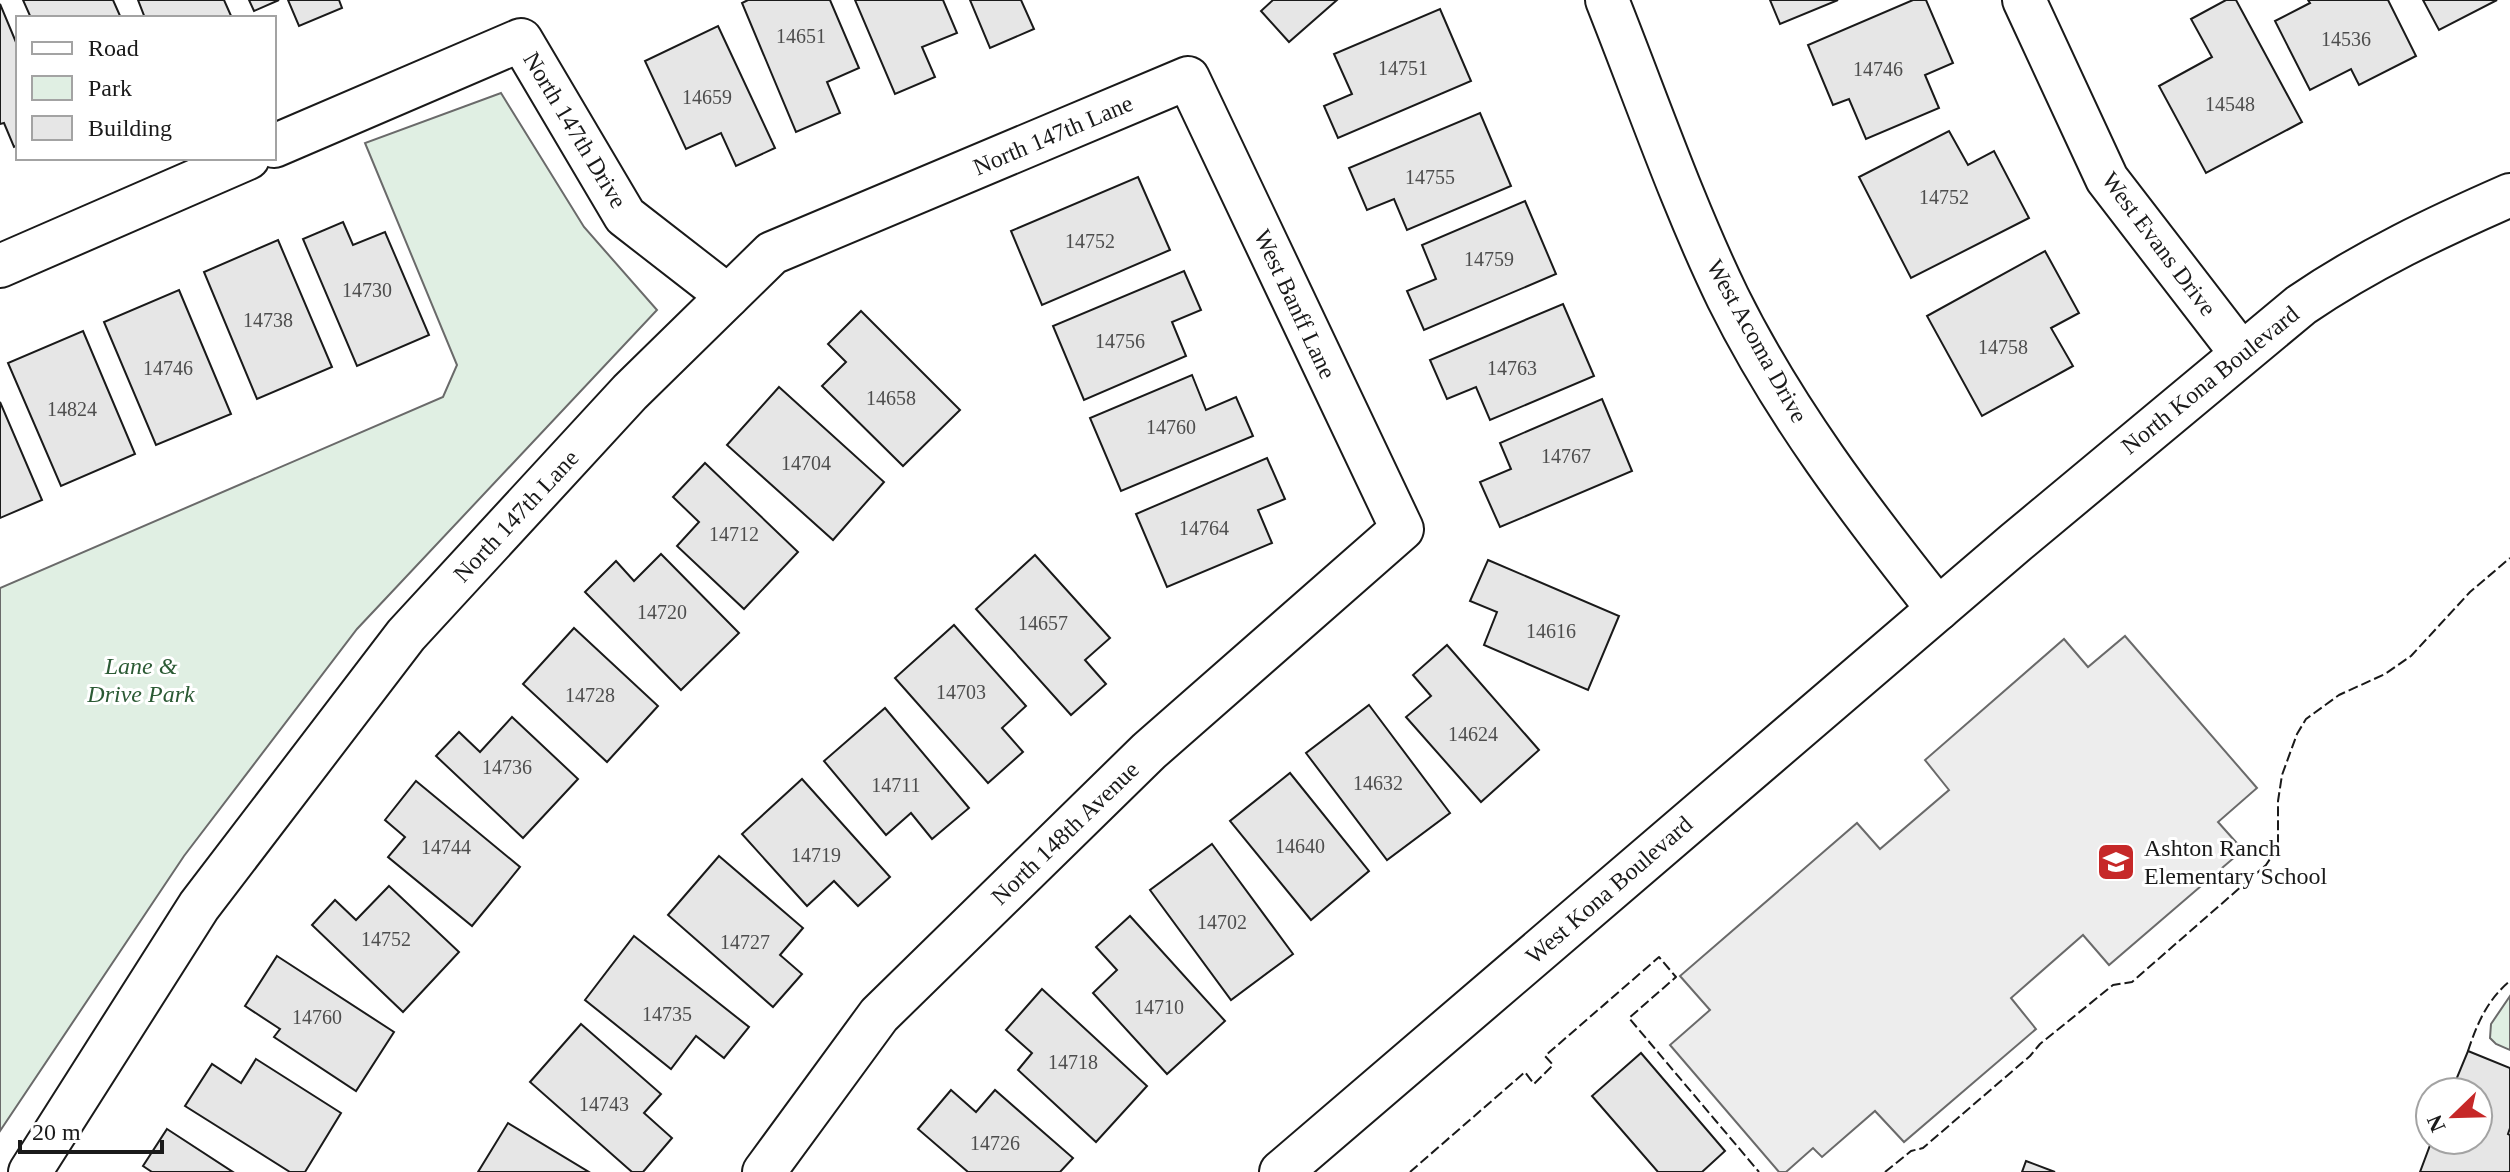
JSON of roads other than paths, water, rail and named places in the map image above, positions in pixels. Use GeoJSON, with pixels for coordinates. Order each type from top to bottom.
{"type":"FeatureCollection","features":[{"type":"Feature","properties":{"kind":"street","name":"West Acoma Drive"},"geometry":{"type":"LineString","coordinates":[[1607,0],[1691,212],[1729,298],[1758,352],[1832,472],[1938,609]]}},
{"type":"Feature","properties":{"kind":"street","name":"West Evans Drive"},"geometry":{"type":"LineString","coordinates":[[2024,0],[2107,179],[2241,353]]}},
{"type":"Feature","properties":{"kind":"street","name":"North 147th Drive"},"geometry":{"type":"LineString","coordinates":[[276,145],[521,40],[625,216],[728,296]]}},
{"type":"Feature","properties":{"kind":"street","name":"North 147th Lane"},"geometry":{"type":"LineString","coordinates":[[30,1172],[199,906],[406,635],[630,392],[772,253],[1188,78]]}},
{"type":"Feature","properties":{"kind":"street","name":"West Banff Lane"},"geometry":{"type":"LineString","coordinates":[[1188,78],[1402,529]]}},
{"type":"Feature","properties":{"kind":"street"},"geometry":{"type":"LineString","coordinates":[[0,266],[243,160]]}},
{"type":"Feature","properties":{"kind":"street","name":"North Kona Boulevard"},"geometry":{"type":"LineString","coordinates":[[1938,609],[2301,305],[2336,281],[2407,241],[2510,195]]}},
{"type":"Feature","properties":{"kind":"street","name":"North 148th Avenue"},"geometry":{"type":"LineString","coordinates":[[764,1172],[879,1015],[1149,751],[1402,529]]}},
{"type":"Feature","properties":{"kind":"street","name":"West Kona Boulevard"},"geometry":{"type":"LineString","coordinates":[[1281,1172],[1938,609]]}},
{"type":"Feature","properties":{"kind":"place","name":"Ashton Ranch Elementary School"},"geometry":{"type":"Point","coordinates":[2116,862]}},
{"type":"Feature","properties":{"kind":"park label","name":"Lane & Drive Park"},"geometry":{"type":"Point","coordinates":[141,680]}}]}
